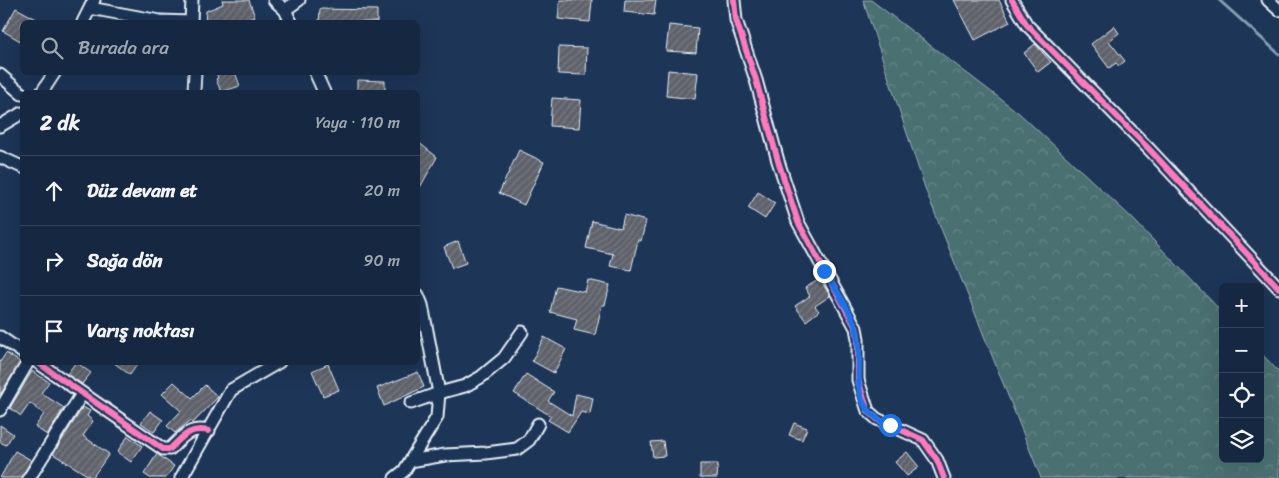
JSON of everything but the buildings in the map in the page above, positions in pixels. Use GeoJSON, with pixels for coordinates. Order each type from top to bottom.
{"type":"FeatureCollection","features":[{"type":"Feature","properties":{"kind":"street"},"geometry":{"type":"LineString","coordinates":[[191,20],[192,0]]}},
{"type":"Feature","properties":{"kind":"street"},"geometry":{"type":"LineString","coordinates":[[274,0],[285,10],[290,20]]}},
{"type":"Feature","properties":{"kind":"street"},"geometry":{"type":"LineString","coordinates":[[285,10],[299,0]]}},
{"type":"Feature","properties":{"kind":"street"},"geometry":{"type":"LineString","coordinates":[[734,0],[736,20],[756,80],[778,161],[798,222],[856,328],[858,339],[858,380],[868,411],[877,419],[923,440],[937,460],[944,478]]}},
{"type":"Feature","properties":{"kind":"street"},"geometry":{"type":"LineString","coordinates":[[1012,0],[1027,25],[1149,149],[1279,288]]}},
{"type":"Feature","properties":{"kind":"street"},"geometry":{"type":"LineString","coordinates":[[1268,0],[1279,10]]}},
{"type":"Feature","properties":{"kind":"street"},"geometry":{"type":"LineString","coordinates":[[84,20],[92,4],[156,20]]}},
{"type":"Feature","properties":{"kind":"street"},"geometry":{"type":"LineString","coordinates":[[43,90],[53,75]]}},
{"type":"Feature","properties":{"kind":"street"},"geometry":{"type":"LineString","coordinates":[[194,90],[195,75]]}},
{"type":"Feature","properties":{"kind":"street"},"geometry":{"type":"LineString","coordinates":[[316,75],[323,90]]}},
{"type":"Feature","properties":{"kind":"street"},"geometry":{"type":"LineString","coordinates":[[0,76],[20,92]]}},
{"type":"Feature","properties":{"kind":"street"},"geometry":{"type":"LineString","coordinates":[[0,126],[20,114]]}},
{"type":"Feature","properties":{"kind":"street"},"geometry":{"type":"LineString","coordinates":[[0,156],[20,166]]}},
{"type":"Feature","properties":{"kind":"street"},"geometry":{"type":"LineString","coordinates":[[395,478],[404,471],[437,417],[439,393],[420,300]]}},
{"type":"Feature","properties":{"kind":"street"},"geometry":{"type":"LineString","coordinates":[[411,403],[465,386],[481,377],[504,358],[522,332]]}},
{"type":"Feature","properties":{"kind":"street"},"geometry":{"type":"LineString","coordinates":[[0,337],[20,351]]}},
{"type":"Feature","properties":{"kind":"street"},"geometry":{"type":"LineString","coordinates":[[0,410],[26,365]]}},
{"type":"Feature","properties":{"kind":"street"},"geometry":{"type":"LineString","coordinates":[[41,365],[163,449],[170,449],[186,433],[200,429],[209,431]]}},
{"type":"Feature","properties":{"kind":"street"},"geometry":{"type":"LineString","coordinates":[[181,478],[231,390],[274,365]]}},
{"type":"Feature","properties":{"kind":"street"},"geometry":{"type":"LineString","coordinates":[[30,478],[82,394]]}},
{"type":"Feature","properties":{"kind":"street"},"geometry":{"type":"LineString","coordinates":[[410,461],[445,455],[486,453],[517,448],[530,440],[538,424]]}},
{"type":"Feature","properties":{"kind":"green space"},"geometry":{"type":"Polygon","coordinates":[[[863,0],[871,0],[1019,113],[1132,218],[1219,309],[1219,463],[1264,463],[1264,356],[1279,372],[1279,478],[1041,478],[926,191],[863,0]]]}},
{"type":"Feature","properties":{"kind":"waterway"},"geometry":{"type":"LineString","coordinates":[[1219,0],[1279,54]]}},
{"type":"Feature","properties":{"kind":"cycle path"},"geometry":{"type":"LineString","coordinates":[[734,0],[736,20],[756,80],[778,161],[798,222],[856,328],[858,339],[858,380],[868,411],[877,419],[923,440],[937,460],[944,478]]}},
{"type":"Feature","properties":{"kind":"cycle path"},"geometry":{"type":"LineString","coordinates":[[1012,0],[1027,25],[1149,149],[1279,288]]}},
{"type":"Feature","properties":{"kind":"cycle path"},"geometry":{"type":"LineString","coordinates":[[41,365],[163,449],[170,449],[187,434],[196,430],[209,431]]}},
{"type":"Feature","properties":{"kind":"route"},"geometry":{"type":"LineString","coordinates":[[824,271],[856,328],[858,339],[858,380],[868,411],[877,419],[890,425]]}}]}
